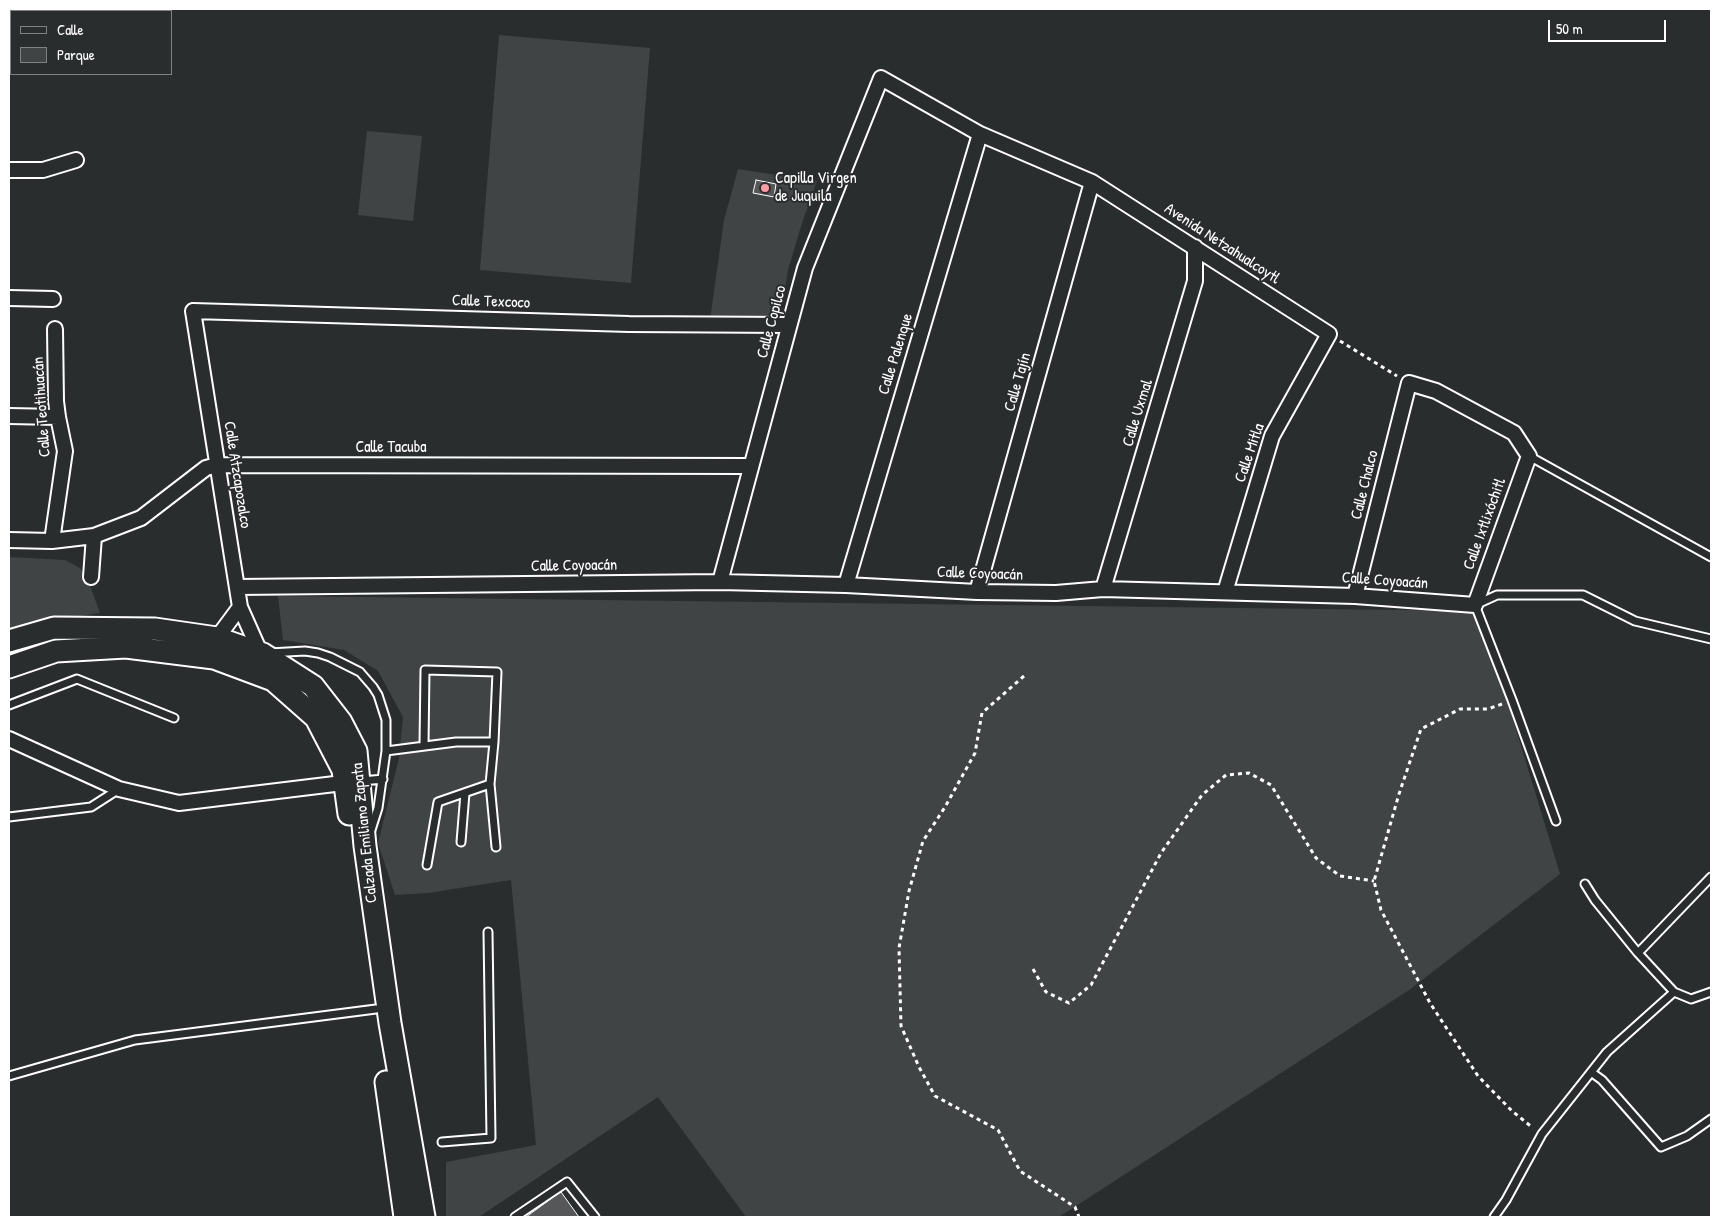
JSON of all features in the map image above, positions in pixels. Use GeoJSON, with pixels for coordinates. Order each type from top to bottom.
{"type":"FeatureCollection","features":[{"type":"Feature","properties":{"kind":"main road","name":"Calzada Emiliano Zapata"},"geometry":{"type":"LineString","coordinates":[[9,641],[54,628],[155,629],[217,638],[262,653],[313,686],[341,722],[356,751],[352,782],[376,1009],[405,1217]]}},
{"type":"Feature","properties":{"kind":"main road","name":"Calzada Emiliano Zapata"},"geometry":{"type":"LineString","coordinates":[[9,667],[56,651],[126,648],[214,658],[273,680],[316,718],[343,770],[352,782],[365,846],[390,1023],[424,1217]]}},
{"type":"Feature","properties":{"kind":"street","name":"Avenida Netzahualcoytl"},"geometry":{"type":"LineString","coordinates":[[881,78],[980,134],[1092,182],[1329,334]]}},
{"type":"Feature","properties":{"kind":"street","name":"Calle Copilco"},"geometry":{"type":"LineString","coordinates":[[720,582],[805,268],[881,78]]}},
{"type":"Feature","properties":{"kind":"street","name":"Calle Palenque"},"geometry":{"type":"LineString","coordinates":[[846,585],[980,134]]}},
{"type":"Feature","properties":{"kind":"street"},"geometry":{"type":"LineString","coordinates":[[9,170],[42,170],[76,160]]}},
{"type":"Feature","properties":{"kind":"street","name":"Calle Tajín"},"geometry":{"type":"LineString","coordinates":[[977,592],[1092,182]]}},
{"type":"Feature","properties":{"kind":"street","name":"Calle Uxmal"},"geometry":{"type":"LineString","coordinates":[[1103,589],[1195,281],[1195,247]]}},
{"type":"Feature","properties":{"kind":"street"},"geometry":{"type":"LineString","coordinates":[[9,298],[53,298]]}},
{"type":"Feature","properties":{"kind":"street","name":"Calle Texcoco"},"geometry":{"type":"LineString","coordinates":[[193,311],[629,324],[789,325]]}},
{"type":"Feature","properties":{"kind":"street","name":"Calle Atzcapozalco"},"geometry":{"type":"LineString","coordinates":[[193,311],[240,607],[262,653]]}},
{"type":"Feature","properties":{"kind":"street","name":"Calle Teotihuacán"},"geometry":{"type":"LineString","coordinates":[[52,541],[65,451],[58,417],[55,329]]}},
{"type":"Feature","properties":{"kind":"street","name":"Calle Mitla"},"geometry":{"type":"LineString","coordinates":[[1225,592],[1272,436],[1329,334]]}},
{"type":"Feature","properties":{"kind":"street"},"geometry":{"type":"LineString","coordinates":[[1409,383],[1436,390],[1514,433],[1529,456]]}},
{"type":"Feature","properties":{"kind":"street","name":"Calle Chalco"},"geometry":{"type":"LineString","coordinates":[[1355,596],[1409,383]]}},
{"type":"Feature","properties":{"kind":"street"},"geometry":{"type":"LineString","coordinates":[[9,416],[58,417]]}},
{"type":"Feature","properties":{"kind":"street","name":"Calle Ixtlixóchitl"},"geometry":{"type":"LineString","coordinates":[[1474,604],[1529,456]]}},
{"type":"Feature","properties":{"kind":"street","name":"Calle Tacuba"},"geometry":{"type":"LineString","coordinates":[[9,540],[52,541],[94,536],[141,518],[206,468],[217,465],[752,466]]}},
{"type":"Feature","properties":{"kind":"street"},"geometry":{"type":"LineString","coordinates":[[91,576],[94,536]]}},
{"type":"Feature","properties":{"kind":"street","name":"Calle Coyoacán"},"geometry":{"type":"LineString","coordinates":[[237,587],[720,582],[846,585],[977,592],[1056,593],[1103,589],[1225,592],[1355,596],[1474,604]]}},
{"type":"Feature","properties":{"kind":"street"},"geometry":{"type":"LineString","coordinates":[[217,638],[240,607]]}},
{"type":"Feature","properties":{"kind":"street"},"geometry":{"type":"LineString","coordinates":[[9,739],[119,789],[179,803],[352,782]]}},
{"type":"Feature","properties":{"kind":"lane"},"geometry":{"type":"LineString","coordinates":[[1529,456],[1711,557]]}},
{"type":"Feature","properties":{"kind":"lane","name":"Calle Coyoacán"},"geometry":{"type":"LineString","coordinates":[[1474,604],[1497,596],[1583,595],[1635,621],[1711,639]]}},
{"type":"Feature","properties":{"kind":"lane"},"geometry":{"type":"LineString","coordinates":[[1474,604],[1512,700],[1556,821]]}},
{"type":"Feature","properties":{"kind":"lane"},"geometry":{"type":"LineString","coordinates":[[262,653],[292,651],[318,653],[360,672],[373,687],[383,707],[386,720],[386,751],[378,808],[365,846]]}},
{"type":"Feature","properties":{"kind":"lane"},"geometry":{"type":"LineString","coordinates":[[424,746],[425,670],[497,672],[490,784],[496,847]]}},
{"type":"Feature","properties":{"kind":"lane"},"geometry":{"type":"LineString","coordinates":[[9,705],[77,679],[174,718]]}},
{"type":"Feature","properties":{"kind":"lane"},"geometry":{"type":"LineString","coordinates":[[386,751],[456,742],[494,742]]}},
{"type":"Feature","properties":{"kind":"lane"},"geometry":{"type":"LineString","coordinates":[[352,782],[383,778]]}},
{"type":"Feature","properties":{"kind":"lane"},"geometry":{"type":"LineString","coordinates":[[427,865],[438,802],[490,784]]}},
{"type":"Feature","properties":{"kind":"lane"},"geometry":{"type":"LineString","coordinates":[[9,817],[90,807],[119,789]]}},
{"type":"Feature","properties":{"kind":"lane"},"geometry":{"type":"LineString","coordinates":[[461,842],[465,793]]}},
{"type":"Feature","properties":{"kind":"lane"},"geometry":{"type":"LineString","coordinates":[[1638,953],[1711,877]]}},
{"type":"Feature","properties":{"kind":"lane"},"geometry":{"type":"LineString","coordinates":[[1584,884],[1638,953],[1674,992],[1691,999],[1711,992]]}},
{"type":"Feature","properties":{"kind":"lane"},"geometry":{"type":"LineString","coordinates":[[442,1142],[491,1138],[488,932]]}},
{"type":"Feature","properties":{"kind":"lane"},"geometry":{"type":"LineString","coordinates":[[1494,1217],[1506,1200],[1542,1134],[1607,1052],[1674,992]]}},
{"type":"Feature","properties":{"kind":"lane"},"geometry":{"type":"LineString","coordinates":[[9,1076],[135,1040],[376,1009]]}},
{"type":"Feature","properties":{"kind":"lane"},"geometry":{"type":"LineString","coordinates":[[1592,1072],[1602,1080],[1661,1147],[1687,1136],[1711,1119]]}},
{"type":"Feature","properties":{"kind":"lane"},"geometry":{"type":"LineString","coordinates":[[515,1217],[567,1182],[595,1217]]}},
{"type":"Feature","properties":{"kind":"path"},"geometry":{"type":"LineString","coordinates":[[1329,334],[1409,383]]}},
{"type":"Feature","properties":{"kind":"path"},"geometry":{"type":"LineString","coordinates":[[1024,676],[982,713],[975,753],[945,807],[923,841],[909,891],[899,948],[901,1026],[919,1067],[935,1096],[998,1130],[1020,1171],[1075,1207],[1079,1217]]}},
{"type":"Feature","properties":{"kind":"path"},"geometry":{"type":"LineString","coordinates":[[1512,700],[1488,709],[1460,709],[1421,729],[1399,794],[1374,881],[1382,910],[1430,1003],[1478,1076],[1512,1111],[1542,1134]]}},
{"type":"Feature","properties":{"kind":"path"},"geometry":{"type":"LineString","coordinates":[[1033,969],[1046,992],[1069,1003],[1091,985],[1161,853],[1202,795],[1226,775],[1249,773],[1271,785],[1316,858],[1340,876],[1374,881]]}},
{"type":"Feature","properties":{"kind":"green space"},"geometry":{"type":"Polygon","coordinates":[[[499,35],[650,48],[631,283],[480,270],[499,35]]]}},
{"type":"Feature","properties":{"kind":"green space"},"geometry":{"type":"Polygon","coordinates":[[[367,131],[422,136],[413,221],[358,215],[367,131]]]}},
{"type":"Feature","properties":{"kind":"green space"},"geometry":{"type":"Polygon","coordinates":[[[738,169],[817,181],[788,270],[780,321],[710,320],[724,220],[738,169]],[[755,180],[753,193],[774,197],[776,184],[755,180]]]}},
{"type":"Feature","properties":{"kind":"green space"},"geometry":{"type":"Polygon","coordinates":[[[9,557],[65,560],[80,568],[88,580],[100,613],[74,617],[9,634],[9,557]]]}},
{"type":"Feature","properties":{"kind":"green space"},"geometry":{"type":"Polygon","coordinates":[[[278,596],[1480,611],[1560,874],[1409,990],[1059,1217],[746,1217],[658,1097],[479,1217],[446,1217],[446,1162],[536,1145],[511,880],[428,893],[395,895],[378,843],[399,758],[403,717],[378,671],[344,650],[283,640],[278,596]]]}},
{"type":"Feature","properties":{"kind":"building","name":"Capilla Virgen de Juquila"},"geometry":{"type":"Polygon","coordinates":[[[756,180],[776,184],[774,197],[753,193],[756,180]]]}},
{"type":"Feature","properties":{"kind":"building"},"geometry":{"type":"Polygon","coordinates":[[[561,1192],[579,1217],[526,1217],[552,1198],[561,1192]]]}},
{"type":"Feature","properties":{"kind":"place","name":"Capilla Virgen de Juquila"},"geometry":{"type":"Point","coordinates":[765,188]}}]}
